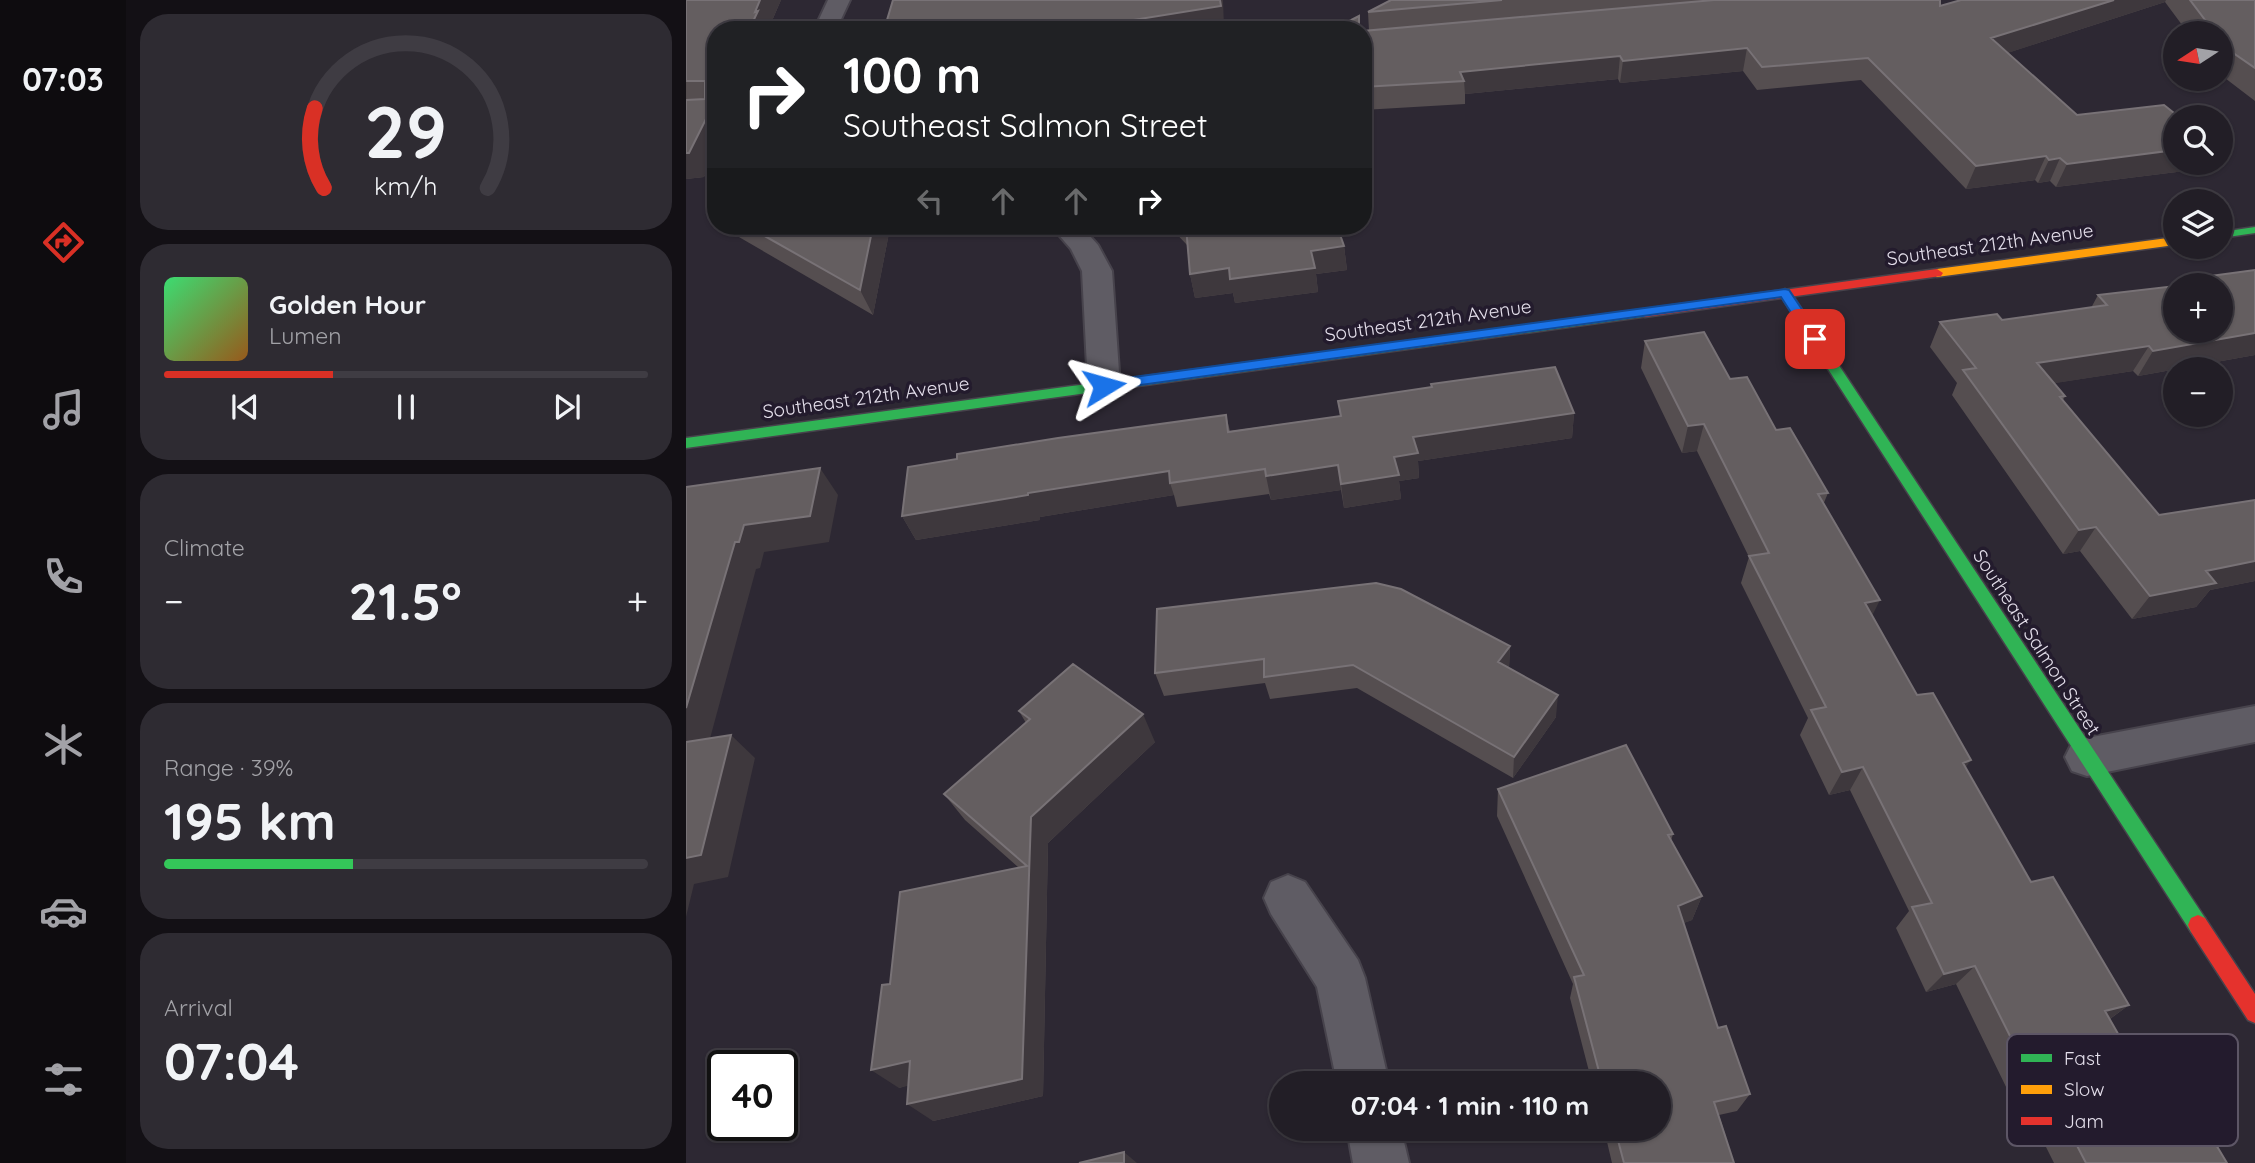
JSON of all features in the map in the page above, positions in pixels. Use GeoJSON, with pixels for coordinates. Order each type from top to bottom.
{"type":"FeatureCollection","features":[{"type":"Feature","properties":{"kind":"street"},"geometry":{"type":"LineString","coordinates":[[829,21],[839,0]]}},
{"type":"Feature","properties":{"kind":"street"},"geometry":{"type":"LineString","coordinates":[[2233,233],[2255,230]]}},
{"type":"Feature","properties":{"kind":"street"},"geometry":{"type":"LineString","coordinates":[[1074,235],[1084,245],[1097,271],[1104,386]]}},
{"type":"Feature","properties":{"kind":"street","name":"Southeast 212th Avenue"},"geometry":{"type":"LineString","coordinates":[[686,443],[2163,243]]}},
{"type":"Feature","properties":{"kind":"street","name":"Southeast Salmon Street"},"geometry":{"type":"LineString","coordinates":[[1785,293],[2255,1013]]}},
{"type":"Feature","properties":{"kind":"street"},"geometry":{"type":"LineString","coordinates":[[2087,757],[2255,724]]}},
{"type":"Feature","properties":{"kind":"street"},"geometry":{"type":"LineString","coordinates":[[1288,898],[1340,978],[1360,1071]]}},
{"type":"Feature","properties":{"kind":"street"},"geometry":{"type":"LineString","coordinates":[[1376,1141],[1381,1163]]}},
{"type":"Feature","properties":{"kind":"building"},"geometry":{"type":"Polygon","coordinates":[[[686,0],[760,0],[753,21],[707,21],[707,117],[689,153],[686,153],[686,100],[705,99],[705,81],[686,81],[686,0]]]}},
{"type":"Feature","properties":{"kind":"building"},"geometry":{"type":"Polygon","coordinates":[[[893,0],[1220,0],[1221,6],[1127,21],[887,21],[893,0]]]}},
{"type":"Feature","properties":{"kind":"building"},"geometry":{"type":"Polygon","coordinates":[[[1391,0],[1502,0],[1368,12],[1391,0]]]}},
{"type":"Feature","properties":{"kind":"building"},"geometry":{"type":"Polygon","coordinates":[[[1714,0],[1940,0],[1940,6],[1961,0],[2114,0],[1991,38],[2077,115],[2163,105],[2163,152],[2067,164],[2060,158],[2049,160],[2046,156],[1976,166],[1868,58],[1762,67],[1747,48],[1623,61],[1620,56],[1460,72],[1464,81],[1372,86],[1372,30],[1714,0]]]}},
{"type":"Feature","properties":{"kind":"building"},"geometry":{"type":"Polygon","coordinates":[[[2190,0],[2255,0],[2255,68],[2233,53],[2233,21],[2206,21],[2190,0]]]}},
{"type":"Feature","properties":{"kind":"building"},"geometry":{"type":"Polygon","coordinates":[[[763,235],[871,235],[860,290],[763,235]]]}},
{"type":"Feature","properties":{"kind":"building"},"geometry":{"type":"Polygon","coordinates":[[[1187,235],[1340,235],[1344,246],[1311,251],[1315,268],[1230,279],[1229,268],[1190,274],[1187,235]]]}},
{"type":"Feature","properties":{"kind":"building"},"geometry":{"type":"Polygon","coordinates":[[[2255,270],[2255,333],[2233,337],[2233,273],[2255,270]]]}},
{"type":"Feature","properties":{"kind":"building"},"geometry":{"type":"Polygon","coordinates":[[[2163,287],[2163,343],[2198,343],[2153,351],[2149,346],[2037,363],[2065,396],[2060,397],[2159,515],[2255,500],[2255,561],[2206,571],[2216,583],[2150,596],[2096,527],[2079,530],[1963,370],[1976,368],[1940,322],[1997,314],[2002,320],[2107,305],[2098,295],[2163,287]]]}},
{"type":"Feature","properties":{"kind":"building"},"geometry":{"type":"Polygon","coordinates":[[[1704,332],[1730,379],[1747,377],[1776,430],[1790,428],[1828,493],[1818,494],[1880,600],[1865,603],[1917,695],[1933,693],[1971,760],[1963,763],[2031,882],[2053,877],[2129,1005],[2105,1011],[2118,1034],[2009,1034],[1975,966],[1944,974],[1912,907],[1932,903],[1863,767],[1842,772],[1811,710],[1826,707],[1749,556],[1769,553],[1704,424],[1688,426],[1645,341],[1704,332]]]}},
{"type":"Feature","properties":{"kind":"building"},"geometry":{"type":"Polygon","coordinates":[[[1555,367],[1574,413],[1413,437],[1418,453],[1394,457],[1399,475],[1341,484],[1338,465],[1266,476],[1265,469],[1170,483],[1169,471],[902,516],[908,467],[957,459],[957,454],[1226,415],[1228,432],[1341,416],[1338,401],[1432,387],[1431,384],[1555,367]]]}},
{"type":"Feature","properties":{"kind":"building"},"geometry":{"type":"Polygon","coordinates":[[[820,468],[810,516],[744,525],[739,542],[735,542],[686,708],[686,487],[820,468]]]}},
{"type":"Feature","properties":{"kind":"building"},"geometry":{"type":"Polygon","coordinates":[[[1376,583],[1401,589],[1510,646],[1498,662],[1558,695],[1514,757],[1353,665],[1264,677],[1264,659],[1155,673],[1157,609],[1376,583]]]}},
{"type":"Feature","properties":{"kind":"building"},"geometry":{"type":"Polygon","coordinates":[[[1073,664],[1143,714],[1031,817],[1022,1079],[907,1104],[910,1061],[871,1070],[882,985],[890,984],[900,892],[1027,866],[944,794],[1030,719],[1019,711],[1073,664]]]}},
{"type":"Feature","properties":{"kind":"building"},"geometry":{"type":"Polygon","coordinates":[[[731,735],[701,855],[686,858],[686,742],[731,735]]]}},
{"type":"Feature","properties":{"kind":"building"},"geometry":{"type":"Polygon","coordinates":[[[1626,745],[1673,834],[1668,835],[1702,896],[1678,906],[1718,1028],[1726,1026],[1750,1094],[1714,1102],[1734,1163],[1624,1163],[1618,1141],[1671,1141],[1671,1071],[1599,1071],[1574,977],[1584,975],[1498,789],[1626,745]]]}},
{"type":"Feature","properties":{"kind":"building"},"geometry":{"type":"Polygon","coordinates":[[[2077,1146],[2217,1146],[2227,1163],[2086,1163],[2077,1146]]]}},
{"type":"Feature","properties":{"kind":"building"},"geometry":{"type":"Polygon","coordinates":[[[1124,1152],[1124,1163],[1079,1163],[1124,1152]]]}},
{"type":"Feature","properties":{"kind":"traffic: fast"},"geometry":{"type":"LineString","coordinates":[[2233,233],[2255,230]]}},
{"type":"Feature","properties":{"kind":"traffic: fast"},"geometry":{"type":"LineString","coordinates":[[1785,293],[2198,925]]}},
{"type":"Feature","properties":{"kind":"traffic: fast"},"geometry":{"type":"LineString","coordinates":[[686,443],[1645,313]]}},
{"type":"Feature","properties":{"kind":"traffic: slow"},"geometry":{"type":"LineString","coordinates":[[1937,273],[2163,243]]}},
{"type":"Feature","properties":{"kind":"traffic: jam"},"geometry":{"type":"LineString","coordinates":[[1645,313],[1937,273]]}},
{"type":"Feature","properties":{"kind":"traffic: jam"},"geometry":{"type":"LineString","coordinates":[[2198,925],[2255,1013]]}},
{"type":"Feature","properties":{"kind":"route"},"geometry":{"type":"LineString","coordinates":[[1104,386],[1785,293],[1815,339]]}}]}
